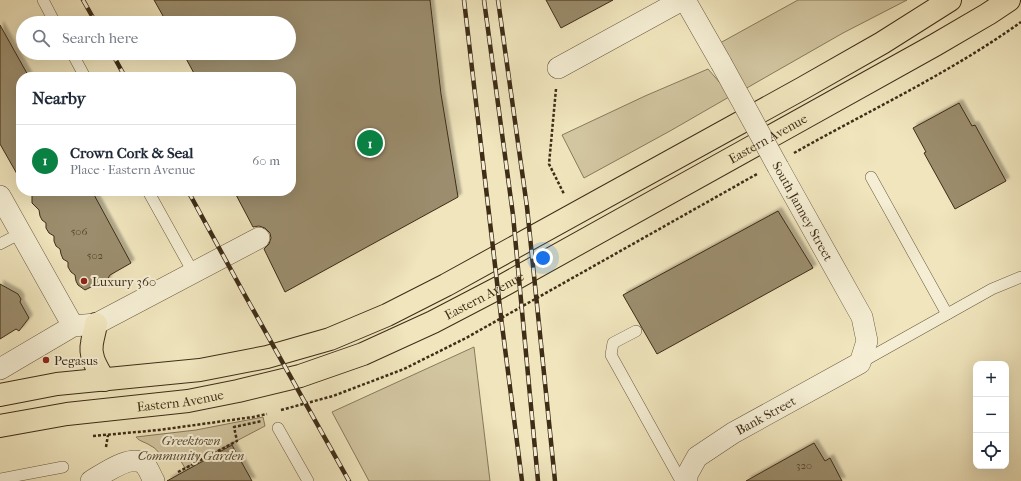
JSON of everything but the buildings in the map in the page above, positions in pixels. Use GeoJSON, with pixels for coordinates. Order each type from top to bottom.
{"type":"FeatureCollection","features":[{"type":"Feature","properties":{"kind":"main road","name":"Eastern Avenue"},"geometry":{"type":"LineString","coordinates":[[0,395],[57,384],[200,370],[267,357],[330,339],[386,316],[446,285],[803,88],[882,43],[950,0]]}},
{"type":"Feature","properties":{"kind":"main road","name":"Eastern Avenue"},"geometry":{"type":"LineString","coordinates":[[0,426],[67,414],[188,401],[238,392],[300,376],[363,354],[433,322],[502,286],[935,45],[988,14],[1008,0]]}},
{"type":"Feature","properties":{"kind":"main road"},"geometry":{"type":"LineString","coordinates":[[96,324],[95,334],[91,344],[93,359],[104,380]]}},
{"type":"Feature","properties":{"kind":"street","name":"South Janney Street"},"geometry":{"type":"LineString","coordinates":[[684,0],[721,63],[862,317],[867,341],[860,363]]}},
{"type":"Feature","properties":{"kind":"street"},"geometry":{"type":"LineString","coordinates":[[558,68],[684,0]]}},
{"type":"Feature","properties":{"kind":"street"},"geometry":{"type":"LineString","coordinates":[[0,196],[73,326]]}},
{"type":"Feature","properties":{"kind":"street"},"geometry":{"type":"LineString","coordinates":[[0,369],[73,326],[96,324],[259,238]]}},
{"type":"Feature","properties":{"kind":"street","name":"Bank Street"},"geometry":{"type":"LineString","coordinates":[[687,481],[687,475],[697,457],[733,433],[860,363]]}},
{"type":"Feature","properties":{"kind":"street"},"geometry":{"type":"LineString","coordinates":[[91,481],[129,460],[136,460],[144,464],[154,481]]}},
{"type":"Feature","properties":{"kind":"lane"},"geometry":{"type":"LineString","coordinates":[[43,0],[51,16]]}},
{"type":"Feature","properties":{"kind":"lane"},"geometry":{"type":"LineString","coordinates":[[76,60],[82,72]]}},
{"type":"Feature","properties":{"kind":"lane"},"geometry":{"type":"LineString","coordinates":[[871,176],[947,314]]}},
{"type":"Feature","properties":{"kind":"lane"},"geometry":{"type":"LineString","coordinates":[[151,196],[193,272]]}},
{"type":"Feature","properties":{"kind":"lane"},"geometry":{"type":"LineString","coordinates":[[0,244],[21,233]]}},
{"type":"Feature","properties":{"kind":"lane"},"geometry":{"type":"LineString","coordinates":[[860,363],[992,289],[1021,277]]}},
{"type":"Feature","properties":{"kind":"lane"},"geometry":{"type":"LineString","coordinates":[[636,330],[613,343],[611,355],[681,481]]}},
{"type":"Feature","properties":{"kind":"lane"},"geometry":{"type":"LineString","coordinates":[[278,428],[308,481]]}},
{"type":"Feature","properties":{"kind":"lane"},"geometry":{"type":"LineString","coordinates":[[0,479],[64,467]]}},
{"type":"Feature","properties":{"kind":"path"},"geometry":{"type":"LineString","coordinates":[[558,68],[549,164],[561,188]]}},
{"type":"Feature","properties":{"kind":"path"},"geometry":{"type":"LineString","coordinates":[[178,472],[237,441],[234,427],[265,421],[278,428]]}},
{"type":"Feature","properties":{"kind":"path"},"geometry":{"type":"LineString","coordinates":[[105,450],[108,436]]}},
{"type":"Feature","properties":{"kind":"green space"},"geometry":{"type":"Polygon","coordinates":[[[798,0],[907,0],[843,33],[745,89],[720,43],[798,0]]]}},
{"type":"Feature","properties":{"kind":"green space"},"geometry":{"type":"Polygon","coordinates":[[[708,69],[721,84],[729,97],[584,178],[562,135],[645,96],[708,69]]]}},
{"type":"Feature","properties":{"kind":"green space"},"geometry":{"type":"Polygon","coordinates":[[[474,347],[490,481],[369,481],[332,412],[474,347]]]}},
{"type":"Feature","properties":{"kind":"green space","name":"Greektown Community Garden"},"geometry":{"type":"Polygon","coordinates":[[[263,417],[265,426],[185,468],[176,453],[163,459],[155,448],[136,437],[196,430],[263,417]]]}},
{"type":"Feature","properties":{"kind":"railway"},"geometry":{"type":"LineString","coordinates":[[83,0],[92,16]]}},
{"type":"Feature","properties":{"kind":"railway"},"geometry":{"type":"LineString","coordinates":[[464,0],[522,481]]}},
{"type":"Feature","properties":{"kind":"railway"},"geometry":{"type":"LineString","coordinates":[[484,0],[513,215],[538,481]]}},
{"type":"Feature","properties":{"kind":"railway"},"geometry":{"type":"LineString","coordinates":[[498,0],[527,207],[555,481]]}},
{"type":"Feature","properties":{"kind":"railway"},"geometry":{"type":"LineString","coordinates":[[116,60],[122,72]]}},
{"type":"Feature","properties":{"kind":"railway"},"geometry":{"type":"LineString","coordinates":[[191,196],[349,481]]}},
{"type":"Feature","properties":{"kind":"place","name":"Crown Cork & Seal"},"geometry":{"type":"Point","coordinates":[370,143]}},
{"type":"Feature","properties":{"kind":"place","name":"Luxury 360"},"geometry":{"type":"Point","coordinates":[84,281]}},
{"type":"Feature","properties":{"kind":"place","name":"Pegasus"},"geometry":{"type":"Point","coordinates":[46,360]}}]}
